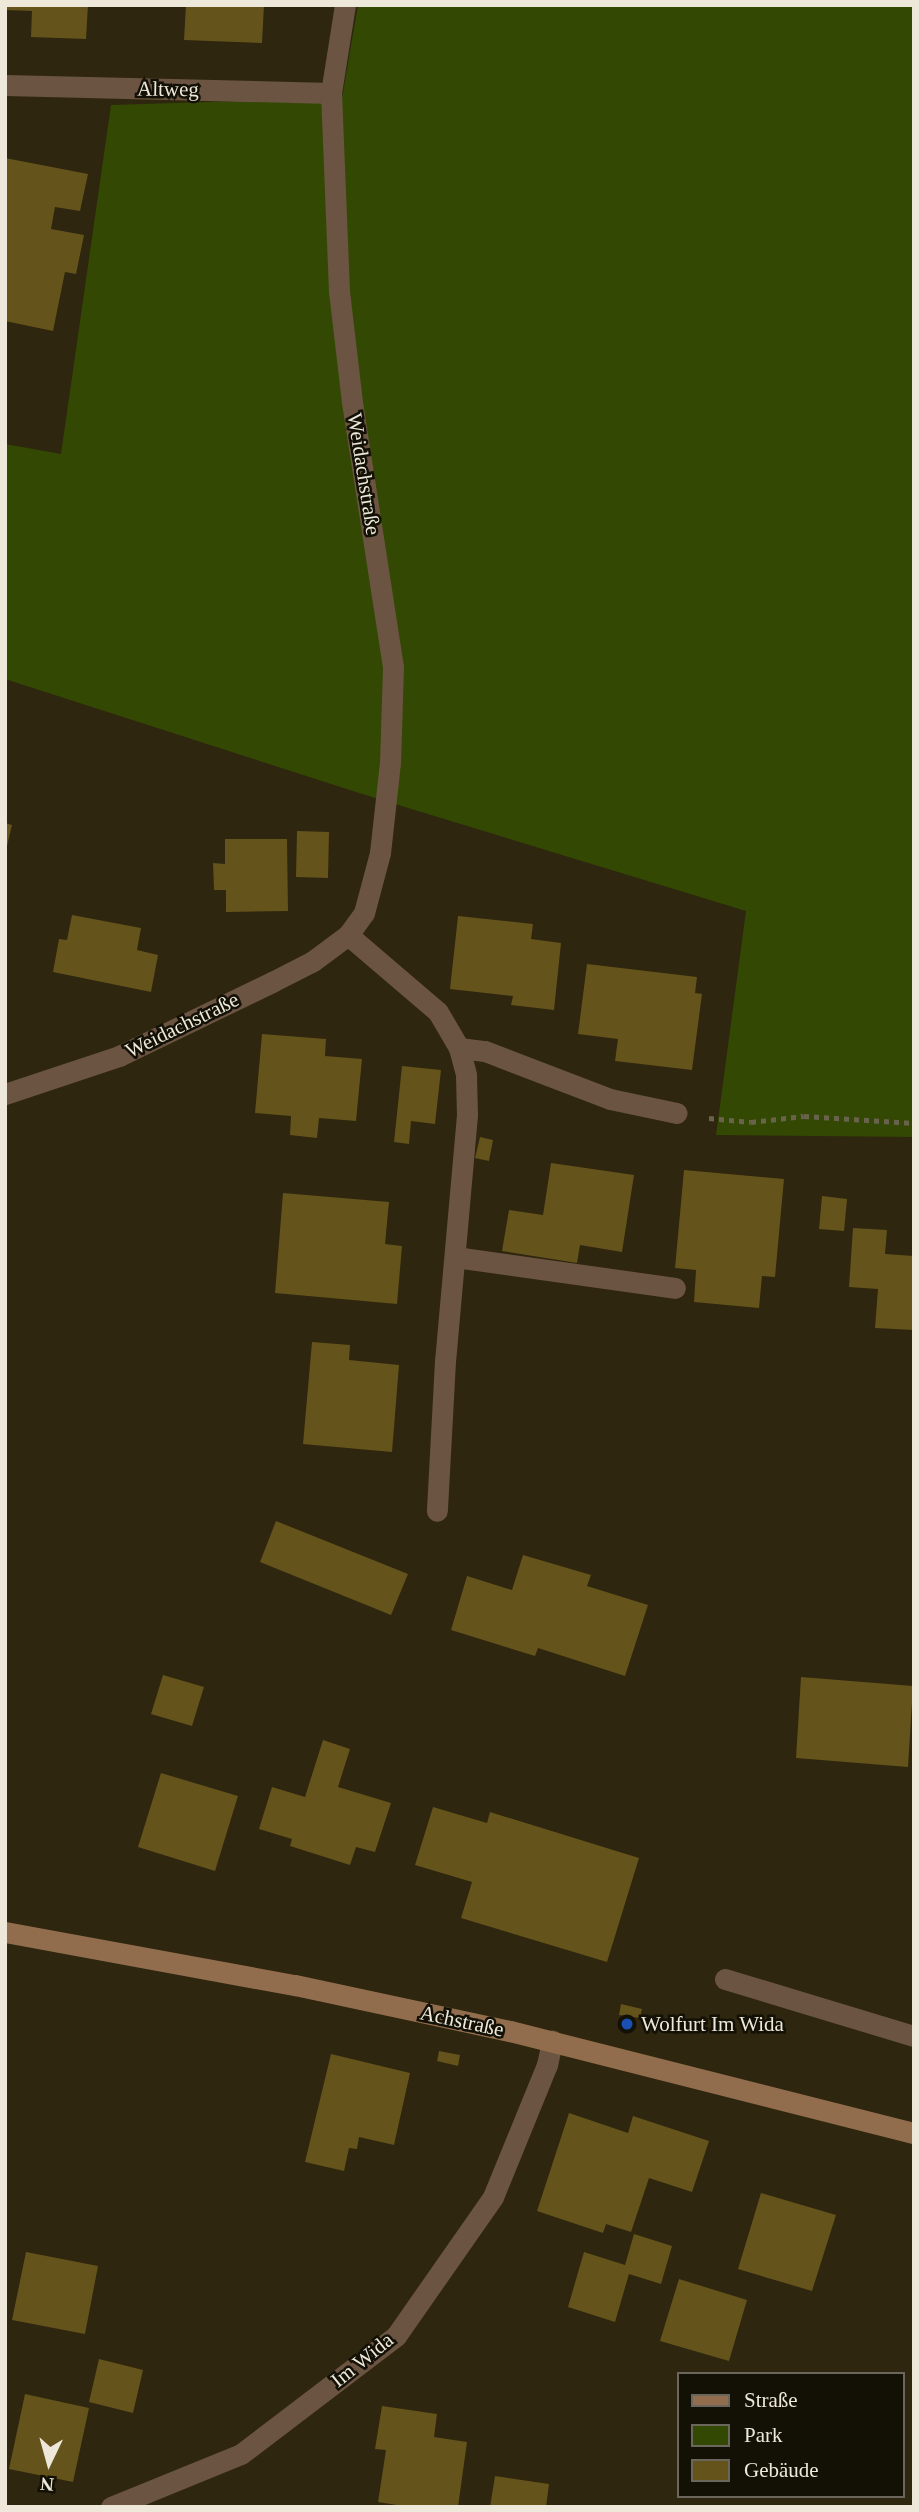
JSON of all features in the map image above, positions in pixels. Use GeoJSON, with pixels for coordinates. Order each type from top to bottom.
{"type":"FeatureCollection","features":[{"type":"Feature","properties":{"kind":"main road","name":"Achstraße"},"geometry":{"type":"LineString","coordinates":[[5,1932],[295,1985],[552,2041],[914,2133]]}},
{"type":"Feature","properties":{"kind":"street","name":"Weidachstraße"},"geometry":{"type":"LineString","coordinates":[[5,1094],[119,1056],[313,961],[348,935],[364,913],[380,853],[390,763],[393,667],[352,402],[340,291],[331,93],[345,5]]}},
{"type":"Feature","properties":{"kind":"street","name":"Altweg"},"geometry":{"type":"LineString","coordinates":[[5,85],[331,93]]}},
{"type":"Feature","properties":{"kind":"street"},"geometry":{"type":"LineString","coordinates":[[348,935],[439,1012],[459,1048],[466,1075],[467,1115],[436,1511]]}},
{"type":"Feature","properties":{"kind":"street"},"geometry":{"type":"LineString","coordinates":[[459,1048],[485,1051],[610,1099],[677,1113]]}},
{"type":"Feature","properties":{"kind":"street"},"geometry":{"type":"LineString","coordinates":[[455,1257],[676,1288]]}},
{"type":"Feature","properties":{"kind":"street"},"geometry":{"type":"LineString","coordinates":[[726,1979],[914,2036]]}},
{"type":"Feature","properties":{"kind":"street","name":"Im Wida"},"geometry":{"type":"LineString","coordinates":[[111,2507],[242,2454],[396,2336],[493,2197],[547,2065],[552,2041]]}},
{"type":"Feature","properties":{"kind":"path"},"geometry":{"type":"LineString","coordinates":[[677,1113],[751,1122],[804,1116],[914,1123]]}},
{"type":"Feature","properties":{"kind":"green space"},"geometry":{"type":"Polygon","coordinates":[[[358,5],[914,5],[914,1137],[716,1135],[746,911],[359,793],[5,679],[5,444],[61,454],[111,105],[342,98],[358,5]]]}},
{"type":"Feature","properties":{"kind":"building"},"geometry":{"type":"Polygon","coordinates":[[[5,5],[88,5],[86,39],[31,37],[32,11],[5,10],[5,5]]]}},
{"type":"Feature","properties":{"kind":"building"},"geometry":{"type":"Polygon","coordinates":[[[186,5],[264,5],[262,43],[184,40],[186,5]]]}},
{"type":"Feature","properties":{"kind":"building"},"geometry":{"type":"Polygon","coordinates":[[[5,158],[88,174],[80,211],[55,207],[51,229],[84,235],[76,274],[65,272],[53,331],[5,321],[5,158]]]}},
{"type":"Feature","properties":{"kind":"building"},"geometry":{"type":"Polygon","coordinates":[[[5,823],[12,825],[6,850],[5,850],[5,823]]]}},
{"type":"Feature","properties":{"kind":"building"},"geometry":{"type":"Polygon","coordinates":[[[297,831],[329,832],[328,878],[296,877],[297,831]]]}},
{"type":"Feature","properties":{"kind":"building"},"geometry":{"type":"Polygon","coordinates":[[[225,839],[287,839],[288,911],[226,912],[226,890],[214,890],[213,863],[225,864],[225,839]]]}},
{"type":"Feature","properties":{"kind":"building"},"geometry":{"type":"Polygon","coordinates":[[[72,915],[141,928],[137,950],[158,955],[151,992],[53,972],[59,939],[67,940],[72,915]]]}},
{"type":"Feature","properties":{"kind":"building"},"geometry":{"type":"Polygon","coordinates":[[[458,916],[533,924],[531,939],[561,943],[554,1010],[511,1005],[513,996],[450,989],[458,916]]]}},
{"type":"Feature","properties":{"kind":"building"},"geometry":{"type":"Polygon","coordinates":[[[587,964],[697,977],[695,993],[702,994],[692,1070],[615,1061],[618,1039],[578,1034],[587,964]]]}},
{"type":"Feature","properties":{"kind":"building"},"geometry":{"type":"Polygon","coordinates":[[[262,1034],[326,1039],[325,1056],[362,1059],[356,1121],[319,1118],[317,1138],[290,1135],[291,1116],[255,1113],[262,1034]]]}},
{"type":"Feature","properties":{"kind":"building"},"geometry":{"type":"Polygon","coordinates":[[[402,1066],[441,1070],[435,1124],[411,1121],[409,1144],[394,1142],[402,1066]]]}},
{"type":"Feature","properties":{"kind":"building"},"geometry":{"type":"Polygon","coordinates":[[[480,1137],[493,1140],[489,1161],[475,1158],[480,1137]]]}},
{"type":"Feature","properties":{"kind":"building"},"geometry":{"type":"Polygon","coordinates":[[[551,1163],[634,1175],[622,1252],[580,1245],[577,1263],[502,1251],[509,1210],[543,1215],[551,1163]]]}},
{"type":"Feature","properties":{"kind":"building"},"geometry":{"type":"Polygon","coordinates":[[[684,1170],[784,1179],[775,1277],[762,1276],[759,1308],[694,1302],[696,1270],[675,1268],[684,1170]]]}},
{"type":"Feature","properties":{"kind":"building"},"geometry":{"type":"Polygon","coordinates":[[[283,1193],[389,1202],[385,1244],[402,1246],[397,1304],[275,1293],[283,1193]]]}},
{"type":"Feature","properties":{"kind":"building"},"geometry":{"type":"Polygon","coordinates":[[[822,1196],[847,1199],[844,1231],[819,1229],[822,1196]]]}},
{"type":"Feature","properties":{"kind":"building"},"geometry":{"type":"Polygon","coordinates":[[[853,1228],[887,1230],[885,1254],[914,1256],[914,1330],[875,1328],[878,1289],[849,1287],[853,1228]]]}},
{"type":"Feature","properties":{"kind":"building"},"geometry":{"type":"Polygon","coordinates":[[[312,1342],[350,1345],[349,1360],[399,1365],[392,1452],[303,1444],[312,1342]]]}},
{"type":"Feature","properties":{"kind":"building"},"geometry":{"type":"Polygon","coordinates":[[[276,1521],[408,1574],[391,1615],[260,1562],[276,1521]]]}},
{"type":"Feature","properties":{"kind":"building"},"geometry":{"type":"Polygon","coordinates":[[[523,1555],[591,1575],[587,1586],[648,1605],[625,1676],[538,1648],[535,1656],[451,1630],[467,1576],[512,1590],[523,1555]]]}},
{"type":"Feature","properties":{"kind":"building"},"geometry":{"type":"Polygon","coordinates":[[[163,1675],[204,1687],[192,1726],[151,1714],[163,1675]]]}},
{"type":"Feature","properties":{"kind":"building"},"geometry":{"type":"Polygon","coordinates":[[[801,1677],[913,1686],[908,1767],[796,1758],[801,1677]]]}},
{"type":"Feature","properties":{"kind":"building"},"geometry":{"type":"Polygon","coordinates":[[[323,1740],[350,1749],[338,1787],[391,1803],[375,1852],[356,1847],[350,1865],[290,1846],[292,1839],[259,1829],[272,1787],[305,1797],[323,1740]]]}},
{"type":"Feature","properties":{"kind":"building"},"geometry":{"type":"Polygon","coordinates":[[[161,1773],[238,1796],[215,1871],[138,1847],[161,1773]]]}},
{"type":"Feature","properties":{"kind":"building"},"geometry":{"type":"Polygon","coordinates":[[[433,1807],[487,1823],[490,1812],[639,1858],[607,1962],[461,1918],[472,1882],[415,1865],[433,1807]]]}},
{"type":"Feature","properties":{"kind":"building"},"geometry":{"type":"Polygon","coordinates":[[[621,2004],[642,2009],[640,2018],[619,2015],[621,2004]]]}},
{"type":"Feature","properties":{"kind":"building"},"geometry":{"type":"Polygon","coordinates":[[[439,2051],[460,2055],[458,2066],[437,2061],[439,2051]]]}},
{"type":"Feature","properties":{"kind":"building"},"geometry":{"type":"Polygon","coordinates":[[[331,2054],[410,2073],[394,2145],[359,2137],[357,2149],[349,2148],[344,2171],[305,2162],[331,2054]]]}},
{"type":"Feature","properties":{"kind":"building"},"geometry":{"type":"Polygon","coordinates":[[[569,2113],[628,2133],[633,2116],[709,2141],[692,2192],[649,2178],[631,2232],[606,2224],[603,2233],[537,2211],[569,2113]]]}},
{"type":"Feature","properties":{"kind":"building"},"geometry":{"type":"Polygon","coordinates":[[[761,2193],[836,2215],[812,2291],[738,2269],[761,2193]]]}},
{"type":"Feature","properties":{"kind":"building"},"geometry":{"type":"Polygon","coordinates":[[[634,2234],[672,2246],[661,2284],[629,2274],[615,2322],[568,2307],[584,2252],[625,2265],[634,2234]]]}},
{"type":"Feature","properties":{"kind":"building"},"geometry":{"type":"Polygon","coordinates":[[[26,2252],[98,2266],[85,2334],[12,2320],[26,2252]]]}},
{"type":"Feature","properties":{"kind":"building"},"geometry":{"type":"Polygon","coordinates":[[[679,2279],[747,2300],[729,2361],[660,2341],[679,2279]]]}},
{"type":"Feature","properties":{"kind":"building"},"geometry":{"type":"Polygon","coordinates":[[[99,2359],[143,2370],[133,2413],[89,2402],[99,2359]]]}},
{"type":"Feature","properties":{"kind":"building"},"geometry":{"type":"Polygon","coordinates":[[[25,2394],[89,2408],[73,2482],[9,2469],[25,2394]]]}},
{"type":"Feature","properties":{"kind":"building"},"geometry":{"type":"Polygon","coordinates":[[[382,2406],[437,2414],[434,2437],[467,2442],[458,2507],[409,2507],[378,2502],[386,2450],[375,2449],[382,2406]]]}},
{"type":"Feature","properties":{"kind":"building"},"geometry":{"type":"Polygon","coordinates":[[[495,2476],[549,2484],[546,2507],[490,2507],[495,2476]]]}},
{"type":"Feature","properties":{"kind":"place","name":"Wolfurt Im Wida"},"geometry":{"type":"Point","coordinates":[627,2024]}}]}
